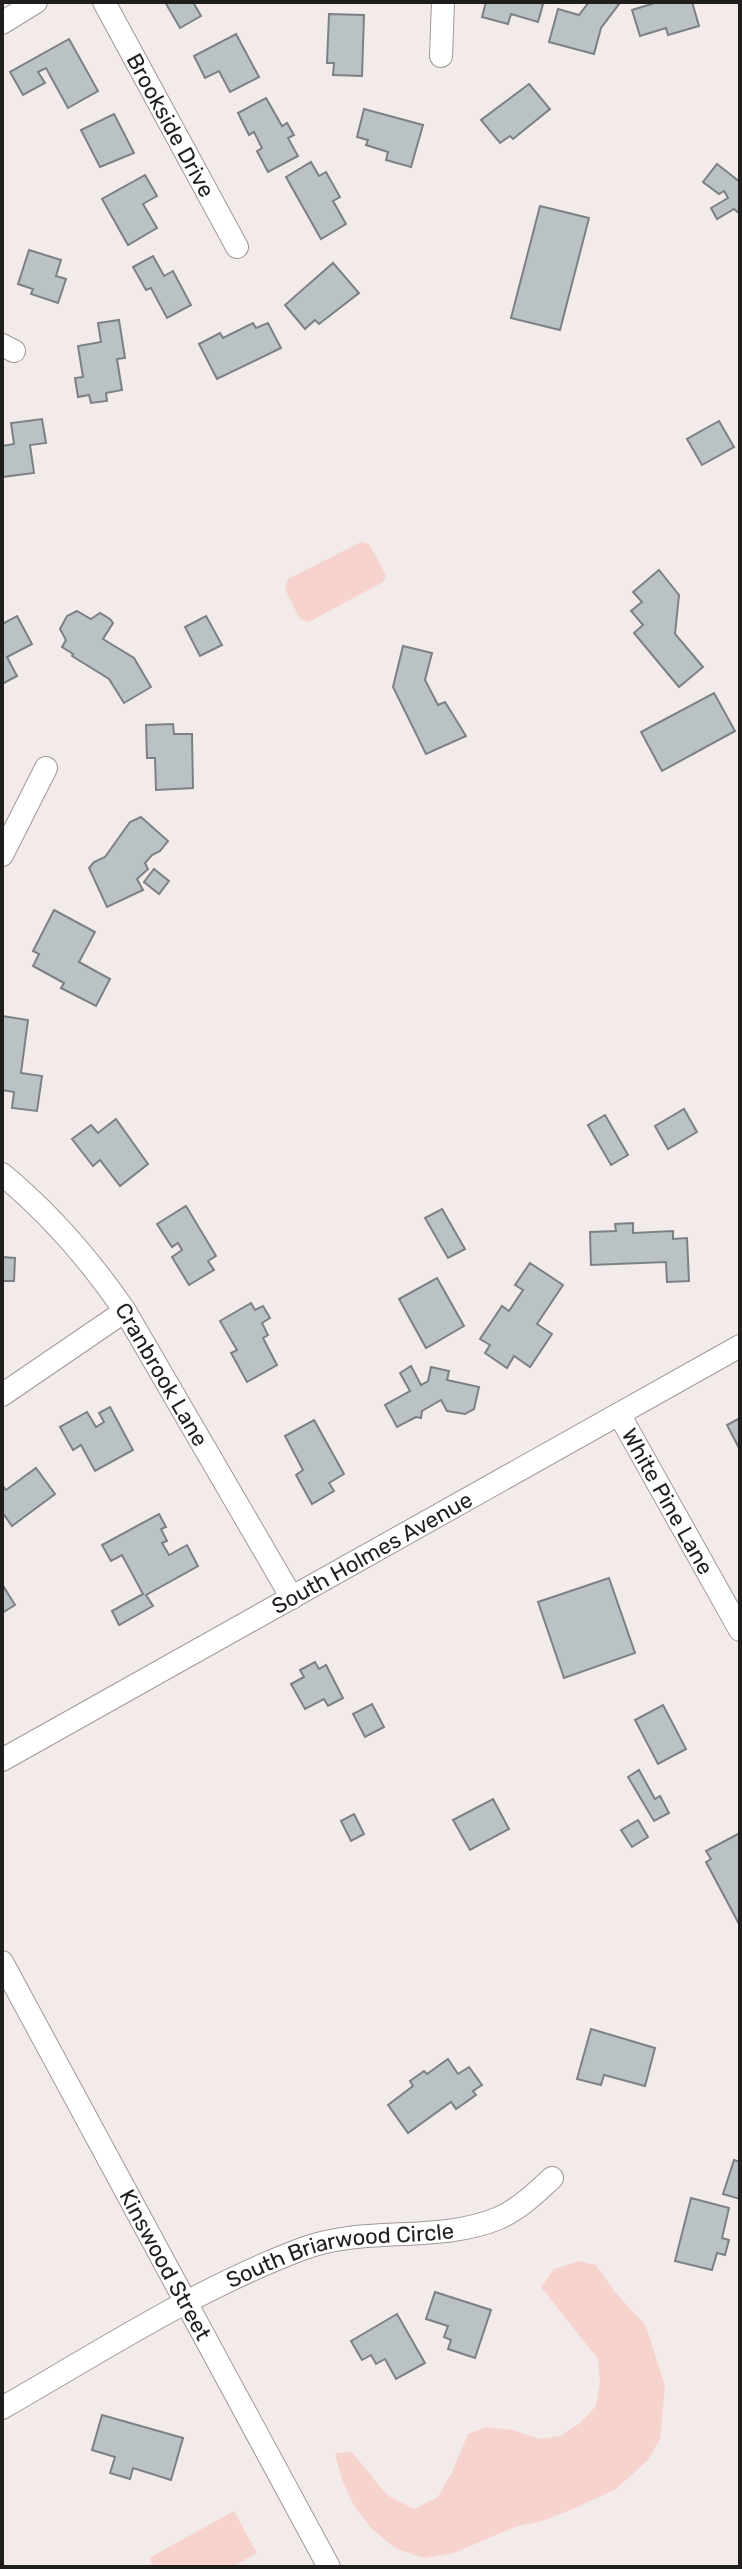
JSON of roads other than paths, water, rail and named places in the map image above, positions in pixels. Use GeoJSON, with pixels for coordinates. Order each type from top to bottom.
{"type":"FeatureCollection","features":[{"type":"Feature","properties":{"kind":"street"},"geometry":{"type":"LineString","coordinates":[[2,23],[36,2]]}},
{"type":"Feature","properties":{"kind":"street","name":"Brookside Drive"},"geometry":{"type":"LineString","coordinates":[[104,2],[237,247]]}},
{"type":"Feature","properties":{"kind":"street"},"geometry":{"type":"LineString","coordinates":[[441,56],[443,2]]}},
{"type":"Feature","properties":{"kind":"street"},"geometry":{"type":"LineString","coordinates":[[2,855],[46,768]]}},
{"type":"Feature","properties":{"kind":"street","name":"Cranbrook Lane"},"geometry":{"type":"LineString","coordinates":[[2,1174],[39,1204],[106,1283],[292,1598]]}},
{"type":"Feature","properties":{"kind":"street"},"geometry":{"type":"LineString","coordinates":[[2,1395],[125,1311]]}},
{"type":"Feature","properties":{"kind":"street","name":"South Holmes Avenue"},"geometry":{"type":"LineString","coordinates":[[2,1760],[740,1346]]}},
{"type":"Feature","properties":{"kind":"street","name":"White Pine Lane"},"geometry":{"type":"LineString","coordinates":[[619,1414],[740,1630]]}},
{"type":"Feature","properties":{"kind":"street","name":"Kinswood Street"},"geometry":{"type":"LineString","coordinates":[[2,1962],[329,2567]]}},
{"type":"Feature","properties":{"kind":"street","name":"South Briarwood Circle"},"geometry":{"type":"LineString","coordinates":[[2,2408],[186,2303],[303,2248],[338,2238],[448,2231],[492,2220],[529,2199],[552,2178]]}}]}
